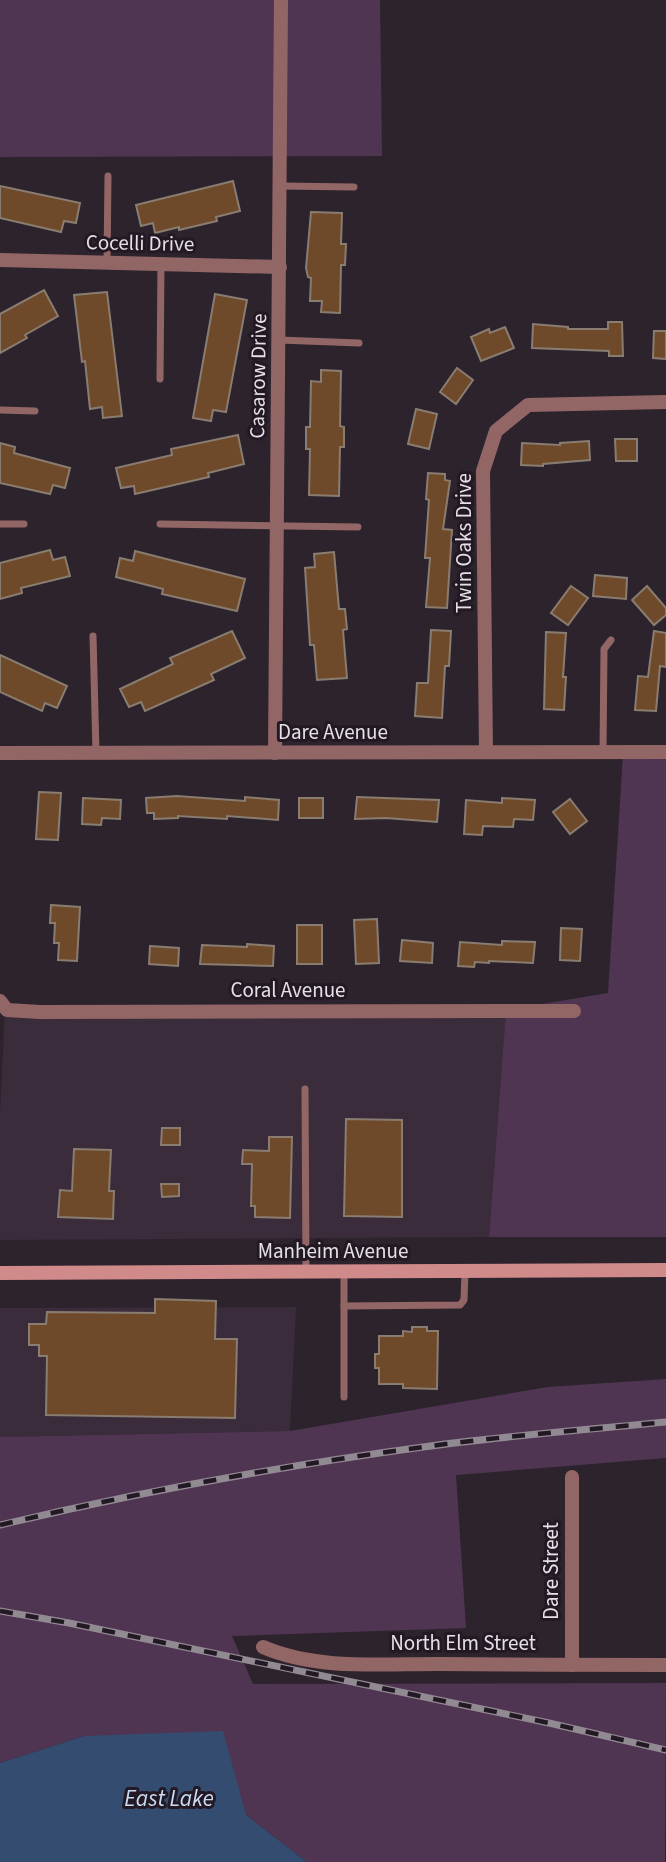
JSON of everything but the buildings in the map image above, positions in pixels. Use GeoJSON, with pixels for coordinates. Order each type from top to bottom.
{"type":"FeatureCollection","features":[{"type":"Feature","properties":{"kind":"street","name":"Casarow Drive"},"geometry":{"type":"LineString","coordinates":[[275,753],[281,0]]}},
{"type":"Feature","properties":{"kind":"street","name":"Cocelli Drive"},"geometry":{"type":"LineString","coordinates":[[0,260],[279,267]]}},
{"type":"Feature","properties":{"kind":"street","name":"Twin Oaks Drive"},"geometry":{"type":"LineString","coordinates":[[486,752],[482,471],[496,431],[528,405],[666,402]]}},
{"type":"Feature","properties":{"kind":"street","name":"Dare Avenue"},"geometry":{"type":"LineString","coordinates":[[0,753],[666,752]]}},
{"type":"Feature","properties":{"kind":"street","name":"Coral Avenue"},"geometry":{"type":"LineString","coordinates":[[2,1004],[18,1011],[40,1012],[574,1011]]}},
{"type":"Feature","properties":{"kind":"street","name":"Manheim Avenue"},"geometry":{"type":"LineString","coordinates":[[0,1273],[666,1270]]}},
{"type":"Feature","properties":{"kind":"street","name":"Dare Street"},"geometry":{"type":"LineString","coordinates":[[572,1477],[572,1665]]}},
{"type":"Feature","properties":{"kind":"street","name":"North Elm Street"},"geometry":{"type":"LineString","coordinates":[[263,1647],[280,1655],[323,1662],[666,1665]]}},
{"type":"Feature","properties":{"kind":"lane"},"geometry":{"type":"LineString","coordinates":[[107,264],[108,176]]}},
{"type":"Feature","properties":{"kind":"lane"},"geometry":{"type":"LineString","coordinates":[[281,186],[354,187]]}},
{"type":"Feature","properties":{"kind":"lane"},"geometry":{"type":"LineString","coordinates":[[160,379],[161,264]]}},
{"type":"Feature","properties":{"kind":"lane"},"geometry":{"type":"LineString","coordinates":[[279,340],[359,343]]}},
{"type":"Feature","properties":{"kind":"lane"},"geometry":{"type":"LineString","coordinates":[[0,410],[35,411]]}},
{"type":"Feature","properties":{"kind":"lane"},"geometry":{"type":"LineString","coordinates":[[0,524],[24,524]]}},
{"type":"Feature","properties":{"kind":"lane"},"geometry":{"type":"LineString","coordinates":[[160,524],[358,527]]}},
{"type":"Feature","properties":{"kind":"lane"},"geometry":{"type":"LineString","coordinates":[[93,636],[96,753]]}},
{"type":"Feature","properties":{"kind":"lane"},"geometry":{"type":"LineString","coordinates":[[603,752],[604,649],[611,640]]}},
{"type":"Feature","properties":{"kind":"lane"},"geometry":{"type":"LineString","coordinates":[[305,1089],[306,1272]]}},
{"type":"Feature","properties":{"kind":"lane"},"geometry":{"type":"LineString","coordinates":[[344,1306],[460,1305],[464,1300],[465,1271]]}},
{"type":"Feature","properties":{"kind":"lane"},"geometry":{"type":"LineString","coordinates":[[344,1272],[344,1397]]}},
{"type":"Feature","properties":{"kind":"shaded area"},"geometry":{"type":"Polygon","coordinates":[[[0,0],[380,0],[382,156],[0,157],[0,0]]]}},
{"type":"Feature","properties":{"kind":"shaded area"},"geometry":{"type":"Polygon","coordinates":[[[623,754],[666,754],[666,1237],[489,1237],[506,1010],[608,993],[623,754]]]}},
{"type":"Feature","properties":{"kind":"shaded area"},"geometry":{"type":"Polygon","coordinates":[[[5,1009],[506,1010],[489,1237],[0,1240],[0,1114],[5,1009]]]}},
{"type":"Feature","properties":{"kind":"shaded area"},"geometry":{"type":"Polygon","coordinates":[[[296,1307],[290,1431],[0,1437],[0,1308],[296,1307]]]}},
{"type":"Feature","properties":{"kind":"shaded area"},"geometry":{"type":"Polygon","coordinates":[[[666,1379],[666,1458],[456,1475],[466,1628],[232,1636],[253,1684],[666,1683],[665,1862],[307,1862],[246,1815],[84,1736],[0,1763],[0,1437],[290,1431],[548,1387],[666,1379]]]}},
{"type":"Feature","properties":{"kind":"water","name":"East Lake"},"geometry":{"type":"Polygon","coordinates":[[[223,1731],[246,1815],[307,1862],[0,1862],[0,1763],[84,1736],[223,1731]]]}},
{"type":"Feature","properties":{"kind":"railway"},"geometry":{"type":"LineString","coordinates":[[0,1525],[157,1491],[317,1463],[423,1447],[666,1422]]}},
{"type":"Feature","properties":{"kind":"railway"},"geometry":{"type":"LineString","coordinates":[[0,1611],[549,1723],[666,1750]]}}]}
